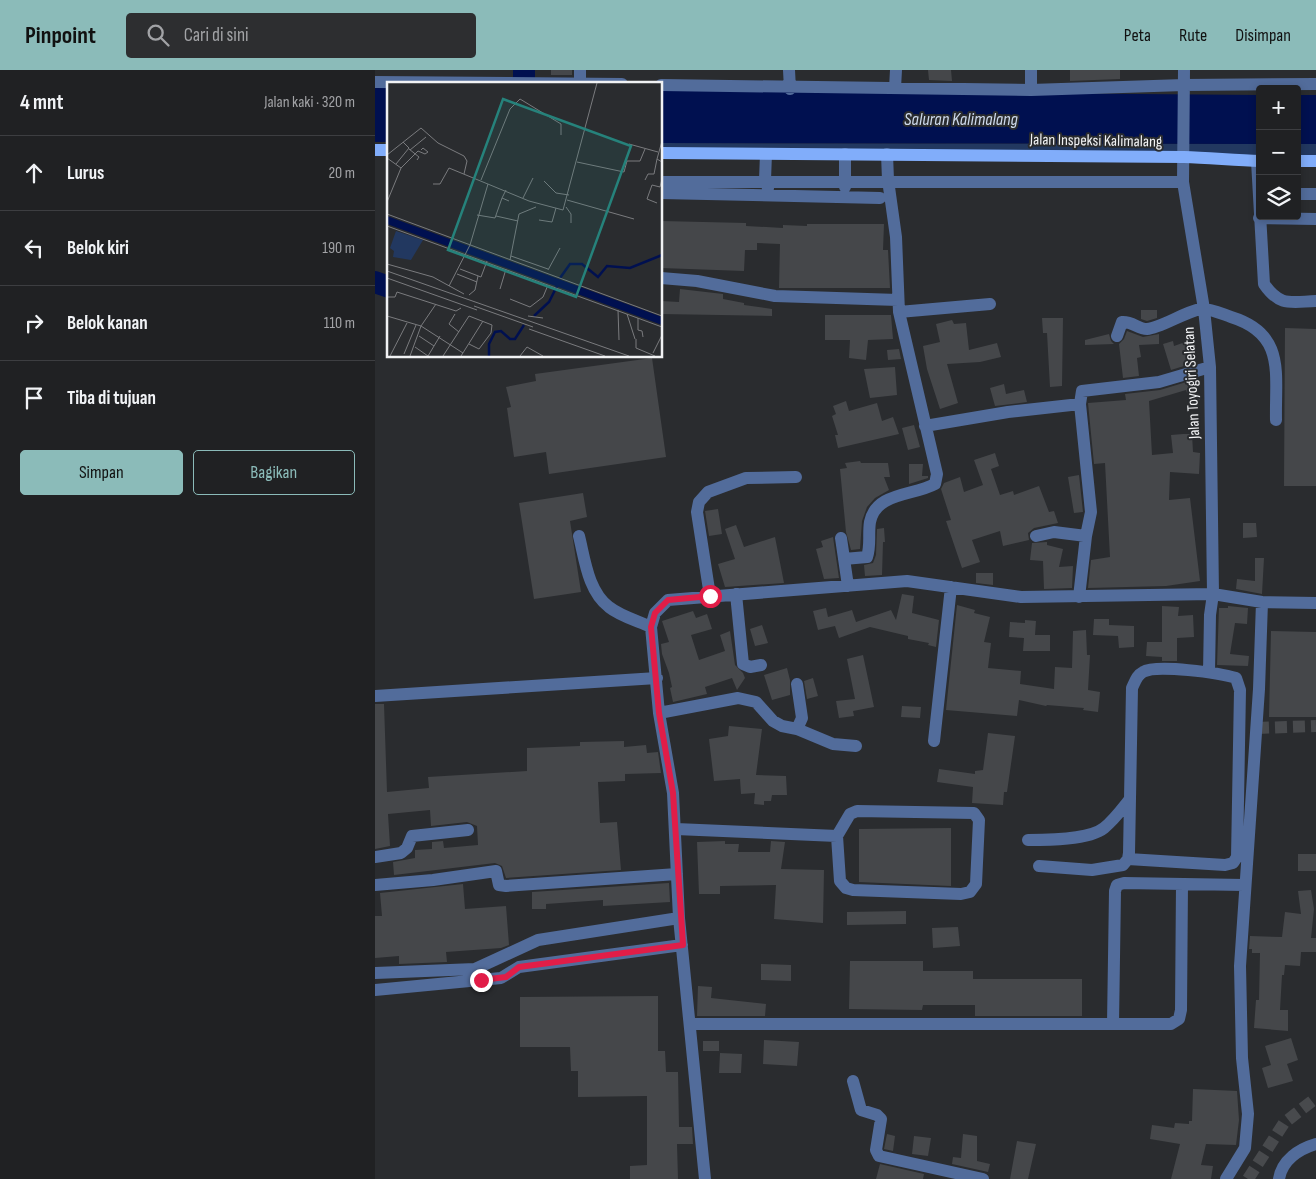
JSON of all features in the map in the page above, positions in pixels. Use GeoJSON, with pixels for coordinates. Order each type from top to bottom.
{"type":"FeatureCollection","features":[{"type":"Feature","properties":{"kind":"main road","name":"Jalan Inspeksi Kalimalang"},"geometry":{"type":"LineString","coordinates":[[663,153],[1183,157],[1256,161]]}},
{"type":"Feature","properties":{"kind":"main road"},"geometry":{"type":"LineString","coordinates":[[1301,161],[1316,161]]}},
{"type":"Feature","properties":{"kind":"street"},"geometry":{"type":"LineString","coordinates":[[789,70],[790,88]]}},
{"type":"Feature","properties":{"kind":"street"},"geometry":{"type":"LineString","coordinates":[[895,88],[896,70]]}},
{"type":"Feature","properties":{"kind":"street"},"geometry":{"type":"LineString","coordinates":[[1031,70],[1031,90]]}},
{"type":"Feature","properties":{"kind":"street","name":"Jalan Toyogiri Selatan"},"geometry":{"type":"LineString","coordinates":[[1184,70],[1183,182],[1204,309],[1209,368],[1213,594],[1210,615],[1209,672]]}},
{"type":"Feature","properties":{"kind":"street"},"geometry":{"type":"LineString","coordinates":[[553,82],[580,76],[612,82]]}},
{"type":"Feature","properties":{"kind":"street"},"geometry":{"type":"LineString","coordinates":[[663,85],[1031,90],[1184,85],[1316,84]]}},
{"type":"Feature","properties":{"kind":"street"},"geometry":{"type":"LineString","coordinates":[[1165,158],[1179,151],[1183,144],[1188,151],[1201,158]]}},
{"type":"Feature","properties":{"kind":"street"},"geometry":{"type":"LineString","coordinates":[[767,154],[765,180],[768,186],[768,197]]}},
{"type":"Feature","properties":{"kind":"street"},"geometry":{"type":"LineString","coordinates":[[845,154],[845,198]]}},
{"type":"Feature","properties":{"kind":"street"},"geometry":{"type":"LineString","coordinates":[[844,559],[867,557],[871,544],[870,524],[874,510],[879,505],[892,497],[923,490],[935,484],[937,474],[898,306],[896,237],[888,180],[887,154]]}},
{"type":"Feature","properties":{"kind":"street"},"geometry":{"type":"LineString","coordinates":[[663,182],[888,180],[1183,182]]}},
{"type":"Feature","properties":{"kind":"street"},"geometry":{"type":"LineString","coordinates":[[663,193],[768,197],[880,198]]}},
{"type":"Feature","properties":{"kind":"street"},"geometry":{"type":"LineString","coordinates":[[1301,194],[1316,194]]}},
{"type":"Feature","properties":{"kind":"street"},"geometry":{"type":"LineString","coordinates":[[1301,219],[1316,219]]}},
{"type":"Feature","properties":{"kind":"street"},"geometry":{"type":"LineString","coordinates":[[1259,220],[1264,284],[1271,295],[1282,302],[1316,301]]}},
{"type":"Feature","properties":{"kind":"street"},"geometry":{"type":"LineString","coordinates":[[663,278],[697,281],[775,296],[898,306],[990,304]]}},
{"type":"Feature","properties":{"kind":"street"},"geometry":{"type":"LineString","coordinates":[[1117,336],[1122,322],[1145,329],[1152,328],[1190,312],[1204,309],[1245,321],[1261,331],[1270,344],[1275,366],[1276,420]]}},
{"type":"Feature","properties":{"kind":"street"},"geometry":{"type":"LineString","coordinates":[[1079,597],[1086,536],[1091,512],[1080,394],[1084,390],[1159,382],[1209,368]]}},
{"type":"Feature","properties":{"kind":"street"},"geometry":{"type":"LineString","coordinates":[[925,426],[1007,412],[1080,404]]}},
{"type":"Feature","properties":{"kind":"street"},"geometry":{"type":"LineString","coordinates":[[710,596],[697,512],[702,496],[707,492],[747,478],[796,477]]}},
{"type":"Feature","properties":{"kind":"street"},"geometry":{"type":"LineString","coordinates":[[1036,536],[1054,532],[1086,536]]}},
{"type":"Feature","properties":{"kind":"street"},"geometry":{"type":"LineString","coordinates":[[579,536],[591,582],[599,596],[609,608],[651,627]]}},
{"type":"Feature","properties":{"kind":"street"},"geometry":{"type":"LineString","coordinates":[[841,538],[848,586]]}},
{"type":"Feature","properties":{"kind":"street"},"geometry":{"type":"LineString","coordinates":[[705,1179],[679,918],[673,793],[659,713],[651,627],[655,613],[668,600],[907,581],[1021,597],[1213,594],[1262,602],[1316,603]]}},
{"type":"Feature","properties":{"kind":"street"},"geometry":{"type":"LineString","coordinates":[[934,741],[951,587]]}},
{"type":"Feature","properties":{"kind":"street"},"geometry":{"type":"LineString","coordinates":[[736,594],[743,664],[750,667],[761,665]]}},
{"type":"Feature","properties":{"kind":"street"},"geometry":{"type":"LineString","coordinates":[[1226,1179],[1245,1148],[1247,1123],[1242,1058],[1240,966],[1244,885],[1259,689],[1262,602]]}},
{"type":"Feature","properties":{"kind":"street"},"geometry":{"type":"LineString","coordinates":[[1039,866],[1092,870],[1115,868],[1123,865],[1129,859],[1132,688],[1138,676],[1153,669],[1209,672],[1236,678],[1239,684],[1237,857],[1233,863],[1225,866],[1129,859]]}},
{"type":"Feature","properties":{"kind":"street"},"geometry":{"type":"LineString","coordinates":[[375,696],[657,678]]}},
{"type":"Feature","properties":{"kind":"street"},"geometry":{"type":"LineString","coordinates":[[797,684],[802,718],[797,729]]}},
{"type":"Feature","properties":{"kind":"street"},"geometry":{"type":"LineString","coordinates":[[659,713],[738,698],[749,699],[756,702],[773,720],[782,726],[797,729],[833,744],[856,746]]}},
{"type":"Feature","properties":{"kind":"street"},"geometry":{"type":"LineString","coordinates":[[1028,840],[1047,840],[1091,834],[1103,829],[1130,799]]}},
{"type":"Feature","properties":{"kind":"street"},"geometry":{"type":"LineString","coordinates":[[857,810],[974,813],[979,820],[976,884],[970,892],[961,894],[853,890],[846,888],[840,881],[837,836],[850,814],[857,810]]}},
{"type":"Feature","properties":{"kind":"street"},"geometry":{"type":"LineString","coordinates":[[676,829],[837,836]]}},
{"type":"Feature","properties":{"kind":"street"},"geometry":{"type":"LineString","coordinates":[[375,857],[401,853],[407,848],[412,836],[469,830]]}},
{"type":"Feature","properties":{"kind":"street"},"geometry":{"type":"LineString","coordinates":[[375,885],[496,871],[499,885],[506,886],[677,874]]}},
{"type":"Feature","properties":{"kind":"street"},"geometry":{"type":"LineString","coordinates":[[1113,1024],[1115,891],[1117,885],[1124,883],[1244,885]]}},
{"type":"Feature","properties":{"kind":"street"},"geometry":{"type":"LineString","coordinates":[[690,1024],[1171,1024],[1179,1019],[1182,884]]}},
{"type":"Feature","properties":{"kind":"street"},"geometry":{"type":"LineString","coordinates":[[375,973],[475,968],[538,940],[679,918]]}},
{"type":"Feature","properties":{"kind":"street"},"geometry":{"type":"LineString","coordinates":[[375,990],[501,978],[519,967],[683,945]]}},
{"type":"Feature","properties":{"kind":"street"},"geometry":{"type":"LineString","coordinates":[[853,1081],[861,1110],[877,1115],[881,1119],[876,1150],[879,1156],[983,1179]]}},
{"type":"Feature","properties":{"kind":"street"},"geometry":{"type":"LineString","coordinates":[[1279,1179],[1285,1162],[1302,1150],[1316,1144]]}},
{"type":"Feature","properties":{"kind":"shaded area"},"geometry":{"type":"Polygon","coordinates":[[[663,143],[1256,144],[1256,161],[1179,151],[663,153],[663,143]]]}},
{"type":"Feature","properties":{"kind":"shaded area"},"geometry":{"type":"Polygon","coordinates":[[[1301,144],[1316,144],[1316,161],[1301,161],[1301,144]]]}},
{"type":"Feature","properties":{"kind":"water"},"geometry":{"type":"Polygon","coordinates":[[[375,87],[387,87],[387,142],[375,142],[375,87]]]}},
{"type":"Feature","properties":{"kind":"water","name":"Saluran Kalimalang"},"geometry":{"type":"Polygon","coordinates":[[[663,90],[1256,95],[1256,144],[663,143],[663,90]]]}},
{"type":"Feature","properties":{"kind":"water"},"geometry":{"type":"Polygon","coordinates":[[[1301,95],[1316,95],[1316,144],[1301,144],[1301,95]]]}},
{"type":"Feature","properties":{"kind":"building"},"geometry":{"type":"Polygon","coordinates":[[[551,70],[572,70],[572,75],[551,75],[551,70]]]}},
{"type":"Feature","properties":{"kind":"building"},"geometry":{"type":"Polygon","coordinates":[[[928,70],[951,70],[952,81],[929,80],[928,70]]]}},
{"type":"Feature","properties":{"kind":"building"},"geometry":{"type":"Polygon","coordinates":[[[1070,70],[1120,70],[1120,79],[1070,81],[1070,70]]]}},
{"type":"Feature","properties":{"kind":"building"},"geometry":{"type":"Polygon","coordinates":[[[663,221],[746,223],[746,226],[783,228],[783,225],[807,226],[807,224],[884,224],[883,250],[888,250],[890,288],[779,288],[780,244],[757,243],[757,250],[745,250],[744,271],[663,268],[663,221]]]}},
{"type":"Feature","properties":{"kind":"building"},"geometry":{"type":"Polygon","coordinates":[[[680,289],[723,294],[723,299],[744,303],[744,305],[772,309],[772,316],[663,314],[663,301],[679,302],[680,289]]]}},
{"type":"Feature","properties":{"kind":"building"},"geometry":{"type":"Polygon","coordinates":[[[1141,310],[1157,310],[1157,318],[1147,321],[1141,319],[1141,310]]]}},
{"type":"Feature","properties":{"kind":"building"},"geometry":{"type":"Polygon","coordinates":[[[825,315],[891,315],[893,339],[868,340],[866,360],[849,358],[850,340],[825,340],[825,315]]]}},
{"type":"Feature","properties":{"kind":"building"},"geometry":{"type":"Polygon","coordinates":[[[1042,318],[1063,318],[1062,386],[1050,387],[1047,333],[1043,333],[1042,318]]]}},
{"type":"Feature","properties":{"kind":"building"},"geometry":{"type":"Polygon","coordinates":[[[952,320],[954,324],[966,323],[969,350],[997,343],[1001,357],[980,362],[947,364],[958,403],[940,409],[927,369],[923,346],[940,342],[936,324],[952,320]]]}},
{"type":"Feature","properties":{"kind":"building"},"geometry":{"type":"Polygon","coordinates":[[[1285,328],[1316,329],[1316,486],[1284,486],[1285,328]]]}},
{"type":"Feature","properties":{"kind":"building"},"geometry":{"type":"Polygon","coordinates":[[[1127,331],[1143,337],[1159,334],[1159,344],[1139,345],[1141,357],[1137,358],[1139,376],[1123,378],[1119,344],[1124,339],[1127,331]]]}},
{"type":"Feature","properties":{"kind":"building"},"geometry":{"type":"Polygon","coordinates":[[[1109,334],[1114,344],[1085,345],[1085,340],[1109,334]]]}},
{"type":"Feature","properties":{"kind":"building"},"geometry":{"type":"Polygon","coordinates":[[[1191,340],[1197,358],[1186,362],[1187,365],[1171,370],[1163,344],[1173,341],[1174,346],[1191,340]]]}},
{"type":"Feature","properties":{"kind":"building"},"geometry":{"type":"Polygon","coordinates":[[[899,349],[901,359],[888,360],[887,350],[899,349]]]}},
{"type":"Feature","properties":{"kind":"building"},"geometry":{"type":"Polygon","coordinates":[[[652,358],[666,457],[549,474],[546,452],[514,457],[507,408],[511,407],[506,387],[536,381],[535,374],[652,358]]]}},
{"type":"Feature","properties":{"kind":"building"},"geometry":{"type":"Polygon","coordinates":[[[895,367],[897,395],[870,398],[864,369],[895,367]]]}},
{"type":"Feature","properties":{"kind":"building"},"geometry":{"type":"Polygon","coordinates":[[[1193,380],[1200,400],[1191,403],[1186,390],[1149,401],[1152,455],[1173,453],[1171,435],[1183,434],[1192,434],[1193,452],[1200,453],[1199,474],[1170,472],[1169,500],[1190,498],[1200,581],[1166,586],[1088,588],[1091,560],[1110,557],[1105,463],[1094,464],[1088,403],[1126,400],[1125,394],[1160,390],[1193,380]]]}},
{"type":"Feature","properties":{"kind":"building"},"geometry":{"type":"Polygon","coordinates":[[[1004,384],[1006,394],[1024,390],[1027,402],[995,406],[990,388],[1004,384]]]}},
{"type":"Feature","properties":{"kind":"building"},"geometry":{"type":"Polygon","coordinates":[[[846,401],[849,411],[877,403],[882,421],[893,417],[899,434],[838,448],[835,435],[838,435],[832,416],[836,414],[833,406],[846,401]]]}},
{"type":"Feature","properties":{"kind":"building"},"geometry":{"type":"Polygon","coordinates":[[[914,425],[920,447],[908,450],[902,428],[914,425]]]}},
{"type":"Feature","properties":{"kind":"building"},"geometry":{"type":"Polygon","coordinates":[[[995,453],[999,466],[991,469],[1000,495],[1013,491],[1014,495],[1039,486],[1049,512],[1054,511],[1058,523],[1034,528],[1028,533],[1029,540],[1003,546],[1000,531],[972,540],[980,562],[962,568],[946,521],[951,520],[941,489],[944,483],[960,477],[964,492],[983,485],[974,460],[995,453]]]}},
{"type":"Feature","properties":{"kind":"building"},"geometry":{"type":"Polygon","coordinates":[[[860,461],[861,463],[888,463],[890,477],[884,477],[889,490],[875,498],[867,507],[862,521],[860,549],[851,550],[846,532],[840,469],[847,468],[845,463],[860,461]]]}},
{"type":"Feature","properties":{"kind":"building"},"geometry":{"type":"Polygon","coordinates":[[[909,464],[923,464],[922,476],[928,476],[928,478],[909,484],[909,464]]]}},
{"type":"Feature","properties":{"kind":"building"},"geometry":{"type":"Polygon","coordinates":[[[1079,475],[1083,512],[1074,513],[1068,477],[1079,475]]]}},
{"type":"Feature","properties":{"kind":"building"},"geometry":{"type":"Polygon","coordinates":[[[583,493],[587,517],[570,521],[581,592],[534,599],[519,503],[583,493]]]}},
{"type":"Feature","properties":{"kind":"building"},"geometry":{"type":"Polygon","coordinates":[[[718,509],[722,534],[709,536],[705,511],[718,509]]]}},
{"type":"Feature","properties":{"kind":"building"},"geometry":{"type":"Polygon","coordinates":[[[1243,523],[1256,523],[1257,537],[1243,538],[1243,523]]]}},
{"type":"Feature","properties":{"kind":"building"},"geometry":{"type":"Polygon","coordinates":[[[736,525],[744,547],[775,537],[784,583],[725,587],[718,564],[735,559],[725,529],[736,525]]]}},
{"type":"Feature","properties":{"kind":"building"},"geometry":{"type":"Polygon","coordinates":[[[884,528],[885,542],[883,542],[882,575],[865,576],[864,565],[873,563],[876,555],[877,529],[884,528]]]}},
{"type":"Feature","properties":{"kind":"building"},"geometry":{"type":"Polygon","coordinates":[[[833,537],[839,578],[824,579],[816,549],[823,547],[821,541],[833,537]]]}},
{"type":"Feature","properties":{"kind":"building"},"geometry":{"type":"Polygon","coordinates":[[[1047,542],[1047,545],[1063,549],[1059,567],[1073,566],[1072,588],[1044,589],[1043,561],[1030,560],[1032,543],[1047,542]]]}},
{"type":"Feature","properties":{"kind":"building"},"geometry":{"type":"Polygon","coordinates":[[[1255,558],[1264,558],[1262,594],[1236,589],[1237,579],[1255,581],[1255,558]]]}},
{"type":"Feature","properties":{"kind":"building"},"geometry":{"type":"Polygon","coordinates":[[[976,573],[993,573],[993,585],[976,583],[976,573]]]}},
{"type":"Feature","properties":{"kind":"building"},"geometry":{"type":"Polygon","coordinates":[[[902,594],[914,596],[912,613],[939,620],[936,647],[928,645],[929,643],[908,639],[908,636],[870,627],[839,638],[835,626],[818,630],[813,611],[826,608],[828,617],[852,610],[856,622],[891,610],[896,620],[902,594]]]}},
{"type":"Feature","properties":{"kind":"building"},"geometry":{"type":"Polygon","coordinates":[[[957,605],[975,610],[974,613],[990,617],[984,642],[991,643],[988,668],[1021,671],[1020,684],[1054,689],[1055,667],[1072,668],[1073,631],[1086,630],[1087,655],[1090,655],[1088,690],[1100,692],[1098,712],[1083,710],[1084,708],[1046,706],[1019,700],[1017,716],[946,710],[957,605]]]}},
{"type":"Feature","properties":{"kind":"building"},"geometry":{"type":"Polygon","coordinates":[[[1162,606],[1179,607],[1178,616],[1193,615],[1194,637],[1177,638],[1177,661],[1162,661],[1162,657],[1146,656],[1147,642],[1162,642],[1162,606]]]}},
{"type":"Feature","properties":{"kind":"building"},"geometry":{"type":"Polygon","coordinates":[[[1228,606],[1248,608],[1247,624],[1235,623],[1230,654],[1249,656],[1248,666],[1217,665],[1219,608],[1228,608],[1228,606]]]}},
{"type":"Feature","properties":{"kind":"building"},"geometry":{"type":"Polygon","coordinates":[[[693,611],[696,618],[707,614],[712,629],[691,635],[699,660],[725,651],[720,635],[730,631],[735,665],[745,678],[737,690],[732,678],[705,687],[707,694],[673,702],[669,673],[662,654],[661,644],[669,642],[662,621],[693,611]]]}},
{"type":"Feature","properties":{"kind":"building"},"geometry":{"type":"Polygon","coordinates":[[[1094,619],[1109,619],[1109,625],[1134,626],[1134,647],[1119,648],[1118,636],[1093,635],[1094,619]]]}},
{"type":"Feature","properties":{"kind":"building"},"geometry":{"type":"Polygon","coordinates":[[[1025,620],[1036,621],[1035,635],[1050,635],[1050,651],[1023,651],[1024,638],[1009,637],[1010,622],[1025,623],[1025,620]]]}},
{"type":"Feature","properties":{"kind":"building"},"geometry":{"type":"Polygon","coordinates":[[[762,625],[768,643],[755,646],[750,629],[762,625]]]}},
{"type":"Feature","properties":{"kind":"building"},"geometry":{"type":"Polygon","coordinates":[[[1271,631],[1316,632],[1316,717],[1269,717],[1271,631]]]}},
{"type":"Feature","properties":{"kind":"building"},"geometry":{"type":"Polygon","coordinates":[[[863,655],[874,707],[853,711],[854,716],[839,718],[836,701],[855,699],[847,659],[863,655]]]}},
{"type":"Feature","properties":{"kind":"building"},"geometry":{"type":"Polygon","coordinates":[[[787,668],[790,680],[790,695],[772,700],[764,675],[787,668]]]}},
{"type":"Feature","properties":{"kind":"building"},"geometry":{"type":"Polygon","coordinates":[[[813,678],[818,696],[807,699],[804,681],[813,678]]]}},
{"type":"Feature","properties":{"kind":"building"},"geometry":{"type":"Polygon","coordinates":[[[375,704],[384,704],[387,792],[429,788],[428,777],[527,771],[527,748],[580,746],[580,742],[624,741],[624,747],[646,745],[647,753],[658,752],[661,773],[625,774],[625,781],[598,782],[600,823],[617,822],[621,870],[506,878],[502,866],[495,863],[394,875],[393,862],[415,858],[415,850],[432,849],[432,842],[443,841],[444,848],[478,845],[477,826],[467,822],[431,826],[430,810],[388,814],[390,846],[375,849],[375,704]]]}},
{"type":"Feature","properties":{"kind":"building"},"geometry":{"type":"Polygon","coordinates":[[[902,706],[921,707],[920,718],[901,717],[902,706]]]}},
{"type":"Feature","properties":{"kind":"building"},"geometry":{"type":"Polygon","coordinates":[[[729,726],[762,729],[756,775],[786,776],[787,795],[772,795],[771,801],[764,801],[764,805],[754,804],[755,793],[741,794],[740,779],[714,781],[709,739],[728,736],[729,726]]]}},
{"type":"Feature","properties":{"kind":"building"},"geometry":{"type":"Polygon","coordinates":[[[988,733],[1015,736],[1007,792],[1004,792],[1003,805],[972,803],[973,787],[937,782],[939,769],[975,774],[975,771],[983,770],[988,733]]]}},
{"type":"Feature","properties":{"kind":"building"},"geometry":{"type":"Polygon","coordinates":[[[951,828],[951,886],[859,882],[859,829],[951,828]]]}},
{"type":"Feature","properties":{"kind":"building"},"geometry":{"type":"Polygon","coordinates":[[[725,841],[725,844],[739,844],[738,852],[770,852],[771,841],[785,842],[781,869],[824,870],[823,923],[774,919],[776,885],[720,886],[720,894],[699,894],[697,842],[725,841]]]}},
{"type":"Feature","properties":{"kind":"building"},"geometry":{"type":"Polygon","coordinates":[[[1298,854],[1316,854],[1316,871],[1298,871],[1298,854]]]}},
{"type":"Feature","properties":{"kind":"building"},"geometry":{"type":"Polygon","coordinates":[[[669,883],[670,902],[603,906],[603,900],[546,904],[546,909],[532,909],[532,892],[669,883]]]}},
{"type":"Feature","properties":{"kind":"building"},"geometry":{"type":"Polygon","coordinates":[[[463,884],[465,909],[506,906],[509,945],[501,948],[446,952],[447,962],[399,964],[399,956],[375,958],[375,916],[382,916],[380,893],[463,884]]]}},
{"type":"Feature","properties":{"kind":"building"},"geometry":{"type":"Polygon","coordinates":[[[1311,890],[1314,909],[1311,938],[1316,938],[1316,952],[1301,952],[1300,966],[1285,965],[1284,975],[1282,975],[1280,1010],[1288,1010],[1288,1031],[1254,1028],[1256,1000],[1259,1000],[1260,953],[1252,953],[1252,949],[1249,949],[1250,936],[1282,937],[1285,912],[1301,914],[1298,891],[1311,890]]]}},
{"type":"Feature","properties":{"kind":"building"},"geometry":{"type":"Polygon","coordinates":[[[906,911],[906,924],[847,925],[847,912],[906,911]]]}},
{"type":"Feature","properties":{"kind":"building"},"geometry":{"type":"Polygon","coordinates":[[[958,927],[960,946],[933,948],[932,928],[958,927]]]}},
{"type":"Feature","properties":{"kind":"building"},"geometry":{"type":"Polygon","coordinates":[[[850,961],[923,961],[923,971],[973,971],[973,979],[1082,979],[1082,1016],[975,1016],[975,1005],[923,1005],[922,1010],[849,1009],[850,961]]]}},
{"type":"Feature","properties":{"kind":"building"},"geometry":{"type":"Polygon","coordinates":[[[761,964],[791,965],[791,981],[761,980],[761,964]]]}},
{"type":"Feature","properties":{"kind":"building"},"geometry":{"type":"Polygon","coordinates":[[[698,986],[712,987],[711,998],[766,1004],[765,1016],[697,1016],[698,986]]]}},
{"type":"Feature","properties":{"kind":"building"},"geometry":{"type":"Polygon","coordinates":[[[658,996],[658,1051],[665,1051],[666,1072],[678,1072],[679,1127],[692,1127],[693,1144],[677,1144],[678,1179],[630,1179],[630,1166],[647,1165],[647,1096],[578,1097],[578,1071],[571,1071],[570,1047],[520,1047],[520,997],[658,996]]]}},
{"type":"Feature","properties":{"kind":"building"},"geometry":{"type":"Polygon","coordinates":[[[1291,1038],[1298,1060],[1287,1064],[1293,1081],[1268,1088],[1262,1068],[1271,1065],[1265,1046],[1291,1038]]]}},
{"type":"Feature","properties":{"kind":"building"},"geometry":{"type":"Polygon","coordinates":[[[764,1040],[799,1042],[797,1066],[763,1064],[764,1040]]]}},
{"type":"Feature","properties":{"kind":"building"},"geometry":{"type":"Polygon","coordinates":[[[703,1041],[719,1041],[719,1051],[703,1051],[703,1041]]]}},
{"type":"Feature","properties":{"kind":"building"},"geometry":{"type":"Polygon","coordinates":[[[720,1053],[742,1054],[741,1073],[719,1073],[720,1053]]]}},
{"type":"Feature","properties":{"kind":"building"},"geometry":{"type":"Polygon","coordinates":[[[1193,1089],[1237,1091],[1239,1120],[1236,1145],[1206,1144],[1201,1165],[1213,1166],[1211,1179],[1171,1179],[1180,1144],[1150,1139],[1152,1125],[1174,1128],[1175,1123],[1189,1124],[1189,1121],[1192,1121],[1193,1089]]]}},
{"type":"Feature","properties":{"kind":"building"},"geometry":{"type":"Polygon","coordinates":[[[887,1134],[895,1136],[893,1151],[884,1149],[887,1134]]]}},
{"type":"Feature","properties":{"kind":"building"},"geometry":{"type":"Polygon","coordinates":[[[963,1134],[977,1136],[977,1161],[990,1164],[988,1172],[952,1164],[953,1157],[961,1158],[963,1134]]]}},
{"type":"Feature","properties":{"kind":"building"},"geometry":{"type":"Polygon","coordinates":[[[914,1136],[931,1138],[928,1156],[912,1154],[914,1136]]]}},
{"type":"Feature","properties":{"kind":"building"},"geometry":{"type":"Polygon","coordinates":[[[1017,1141],[1036,1144],[1028,1179],[1010,1179],[1017,1141]]]}},
{"type":"Feature","properties":{"kind":"building"},"geometry":{"type":"Polygon","coordinates":[[[880,1164],[924,1174],[923,1179],[876,1179],[880,1164]]]}},
{"type":"Feature","properties":{"kind":"waterway"},"geometry":{"type":"LineString","coordinates":[[524,70],[524,82]]}},
{"type":"Feature","properties":{"kind":"waterway"},"geometry":{"type":"LineString","coordinates":[[375,282],[387,286]]}},
{"type":"Feature","properties":{"kind":"tunnel"},"geometry":{"type":"LineString","coordinates":[[1257,728],[1316,726]]}},
{"type":"Feature","properties":{"kind":"tunnel"},"geometry":{"type":"LineString","coordinates":[[1248,1179],[1284,1123],[1316,1098]]}},
{"type":"Feature","properties":{"kind":"route"},"geometry":{"type":"LineString","coordinates":[[481,980],[506,977],[514,968],[519,967],[683,945],[679,918],[673,793],[659,713],[651,627],[655,613],[668,600],[710,596]]}}]}
